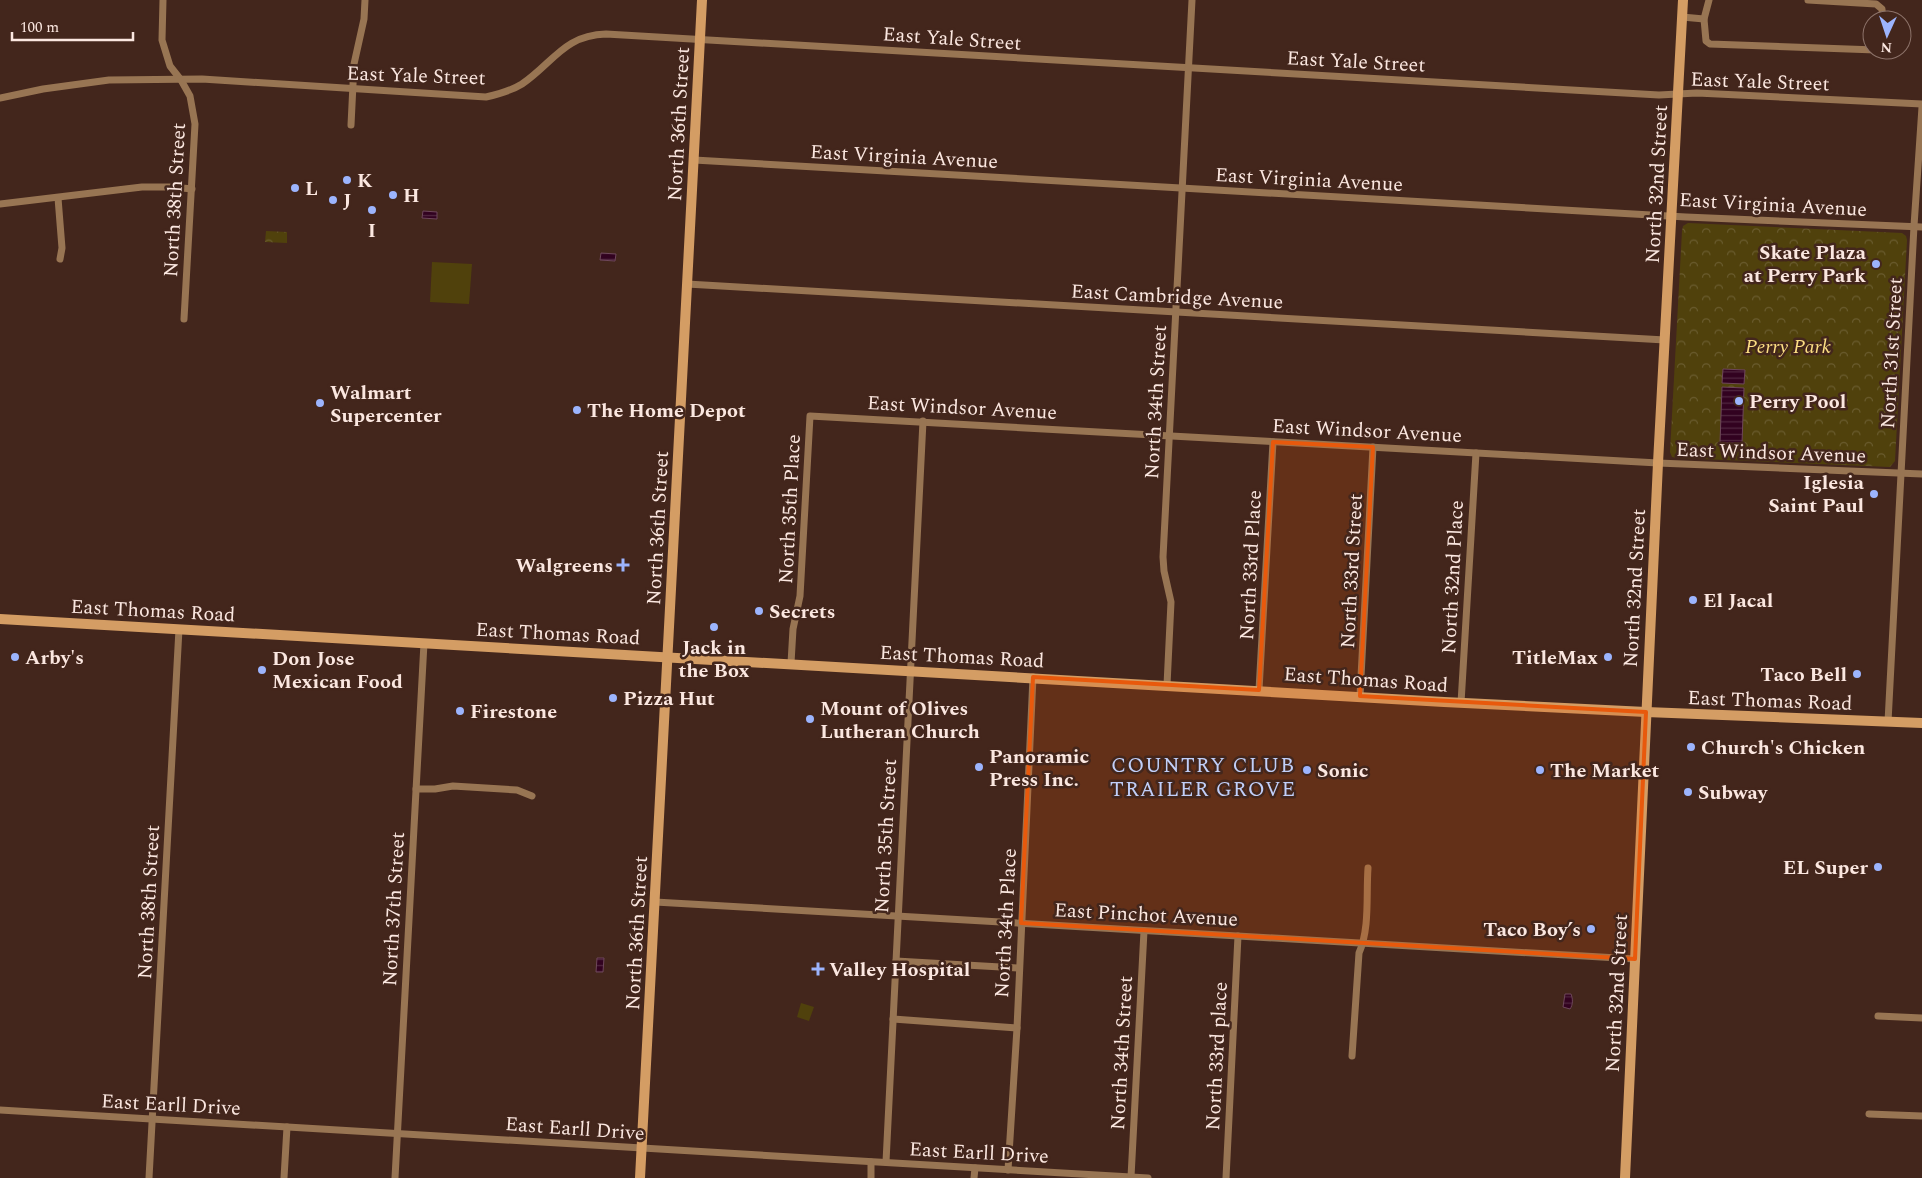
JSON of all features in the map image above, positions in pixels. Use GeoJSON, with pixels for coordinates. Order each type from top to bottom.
{"type":"FeatureCollection","features":[{"type":"Feature","properties":{"kind":"main road","name":"North 36th Street"},"geometry":{"type":"LineString","coordinates":[[640,1178],[702,0]]}},
{"type":"Feature","properties":{"kind":"main road","name":"North 32nd Street"},"geometry":{"type":"LineString","coordinates":[[1625,1178],[1658,464],[1683,0]]}},
{"type":"Feature","properties":{"kind":"main road","name":"East Thomas Road"},"geometry":{"type":"LineString","coordinates":[[0,619],[1461,703],[1922,723]]}},
{"type":"Feature","properties":{"kind":"street","name":"North 38th Street"},"geometry":{"type":"LineString","coordinates":[[163,0],[162,40],[170,66],[190,96],[195,124],[184,319]]}},
{"type":"Feature","properties":{"kind":"street"},"geometry":{"type":"LineString","coordinates":[[351,125],[354,64],[364,19],[365,0]]}},
{"type":"Feature","properties":{"kind":"street","name":"North 34th Street"},"geometry":{"type":"LineString","coordinates":[[1167,685],[1171,602],[1163,564],[1192,0]]}},
{"type":"Feature","properties":{"kind":"street"},"geometry":{"type":"LineString","coordinates":[[1709,0],[1704,19],[1706,41],[1710,44],[1862,49]]}},
{"type":"Feature","properties":{"kind":"street"},"geometry":{"type":"LineString","coordinates":[[1808,0],[1876,4],[1882,10]]}},
{"type":"Feature","properties":{"kind":"street"},"geometry":{"type":"LineString","coordinates":[[1682,17],[1704,19]]}},
{"type":"Feature","properties":{"kind":"street","name":"East Yale Street"},"geometry":{"type":"LineString","coordinates":[[0,98],[109,80],[202,79],[486,97],[511,90],[523,83],[570,44],[593,34],[1659,94],[1697,93],[1922,105]]}},
{"type":"Feature","properties":{"kind":"street","name":"North 31st Street"},"geometry":{"type":"LineString","coordinates":[[1888,722],[1922,105]]}},
{"type":"Feature","properties":{"kind":"street","name":"East Virginia Avenue"},"geometry":{"type":"LineString","coordinates":[[694,160],[1671,216],[1922,226]]}},
{"type":"Feature","properties":{"kind":"street"},"geometry":{"type":"LineString","coordinates":[[0,204],[142,187],[192,189]]}},
{"type":"Feature","properties":{"kind":"street"},"geometry":{"type":"LineString","coordinates":[[58,198],[62,248],[60,259]]}},
{"type":"Feature","properties":{"kind":"street","name":"East Cambridge Avenue"},"geometry":{"type":"LineString","coordinates":[[687,284],[1665,340]]}},
{"type":"Feature","properties":{"kind":"street","name":"East Windsor Avenue"},"geometry":{"type":"LineString","coordinates":[[810,416],[1658,464],[1922,474]]}},
{"type":"Feature","properties":{"kind":"street","name":"North 35th Place"},"geometry":{"type":"LineString","coordinates":[[790,663],[793,629],[800,596],[810,416]]}},
{"type":"Feature","properties":{"kind":"street","name":"North 35th Street"},"geometry":{"type":"LineString","coordinates":[[886,1162],[923,421]]}},
{"type":"Feature","properties":{"kind":"street","name":"North 33rd Place"},"geometry":{"type":"LineString","coordinates":[[1259,690],[1273,442]]}},
{"type":"Feature","properties":{"kind":"street","name":"North 33rd Street"},"geometry":{"type":"LineString","coordinates":[[1360,696],[1373,447]]}},
{"type":"Feature","properties":{"kind":"street","name":"North 32nd Place"},"geometry":{"type":"LineString","coordinates":[[1461,703],[1476,453]]}},
{"type":"Feature","properties":{"kind":"street","name":"North 38th Street"},"geometry":{"type":"LineString","coordinates":[[149,1178],[179,629]]}},
{"type":"Feature","properties":{"kind":"street","name":"North 37th Street"},"geometry":{"type":"LineString","coordinates":[[394,1178],[424,643]]}},
{"type":"Feature","properties":{"kind":"street","name":"North 34th Place"},"geometry":{"type":"LineString","coordinates":[[1008,1170],[1017,1028],[1033,677]]}},
{"type":"Feature","properties":{"kind":"street"},"geometry":{"type":"LineString","coordinates":[[416,789],[435,789],[453,786],[517,790],[532,796]]}},
{"type":"Feature","properties":{"kind":"street"},"geometry":{"type":"LineString","coordinates":[[1352,1056],[1359,953],[1363,944],[1368,868]]}},
{"type":"Feature","properties":{"kind":"street","name":"East Pinchot Avenue"},"geometry":{"type":"LineString","coordinates":[[655,902],[1635,960]]}},
{"type":"Feature","properties":{"kind":"street","name":"North 34th Street"},"geometry":{"type":"LineString","coordinates":[[1131,1177],[1144,931]]}},
{"type":"Feature","properties":{"kind":"street","name":"North 33rd place"},"geometry":{"type":"LineString","coordinates":[[1226,1178],[1238,936]]}},
{"type":"Feature","properties":{"kind":"street"},"geometry":{"type":"LineString","coordinates":[[896,961],[1019,968]]}},
{"type":"Feature","properties":{"kind":"street"},"geometry":{"type":"LineString","coordinates":[[1878,1016],[1922,1018]]}},
{"type":"Feature","properties":{"kind":"street"},"geometry":{"type":"LineString","coordinates":[[893,1021],[910,1020],[1017,1028]]}},
{"type":"Feature","properties":{"kind":"street","name":"East Earll Drive"},"geometry":{"type":"LineString","coordinates":[[0,1110],[886,1162],[1078,1176],[1148,1178]]}},
{"type":"Feature","properties":{"kind":"street"},"geometry":{"type":"LineString","coordinates":[[1869,1114],[1922,1116]]}},
{"type":"Feature","properties":{"kind":"street"},"geometry":{"type":"LineString","coordinates":[[284,1178],[288,1127]]}},
{"type":"Feature","properties":{"kind":"street"},"geometry":{"type":"LineString","coordinates":[[871,1162],[871,1178]]}},
{"type":"Feature","properties":{"kind":"street"},"geometry":{"type":"LineString","coordinates":[[974,1178],[975,1168]]}},
{"type":"Feature","properties":{"kind":"highlighted area"},"geometry":{"type":"Polygon","coordinates":[[[1273,442],[1373,447],[1360,696],[1646,712],[1635,959],[1021,923],[1033,677],[1259,690],[1273,442]]]}},
{"type":"Feature","properties":{"kind":"green space","name":"Perry Park"},"geometry":{"type":"Polygon","coordinates":[[[1688,223],[1902,233],[1906,236],[1895,461],[1890,467],[1672,457],[1670,452],[1682,231],[1683,226],[1688,223]]]}},
{"type":"Feature","properties":{"kind":"green space"},"geometry":{"type":"Polygon","coordinates":[[[266,231],[287,232],[287,243],[265,242],[266,231]]]}},
{"type":"Feature","properties":{"kind":"green space"},"geometry":{"type":"Polygon","coordinates":[[[432,262],[472,264],[469,304],[430,302],[432,262]]]}},
{"type":"Feature","properties":{"kind":"green space"},"geometry":{"type":"Polygon","coordinates":[[[801,1003],[814,1007],[809,1021],[797,1017],[801,1003]]]}},
{"type":"Feature","properties":{"kind":"shaded area"},"geometry":{"type":"Polygon","coordinates":[[[423,211],[437,212],[437,219],[422,218],[423,211]]]}},
{"type":"Feature","properties":{"kind":"shaded area"},"geometry":{"type":"Polygon","coordinates":[[[601,253],[616,254],[615,261],[600,260],[601,253]]]}},
{"type":"Feature","properties":{"kind":"shaded area"},"geometry":{"type":"Polygon","coordinates":[[[1723,369],[1745,370],[1744,384],[1722,383],[1723,369]]]}},
{"type":"Feature","properties":{"kind":"shaded area"},"geometry":{"type":"Polygon","coordinates":[[[1722,387],[1744,388],[1742,443],[1720,443],[1722,387]]]}},
{"type":"Feature","properties":{"kind":"shaded area"},"geometry":{"type":"Polygon","coordinates":[[[597,958],[604,958],[603,972],[596,972],[597,958]]]}},
{"type":"Feature","properties":{"kind":"shaded area"},"geometry":{"type":"Polygon","coordinates":[[[1565,994],[1571,994],[1572,996],[1570,1009],[1563,1007],[1565,994]]]}},
{"type":"Feature","properties":{"kind":"place","name":"K"},"geometry":{"type":"Point","coordinates":[347,180]}},
{"type":"Feature","properties":{"kind":"place","name":"L"},"geometry":{"type":"Point","coordinates":[295,188]}},
{"type":"Feature","properties":{"kind":"place","name":"H"},"geometry":{"type":"Point","coordinates":[393,195]}},
{"type":"Feature","properties":{"kind":"place","name":"J"},"geometry":{"type":"Point","coordinates":[333,200]}},
{"type":"Feature","properties":{"kind":"place","name":"I"},"geometry":{"type":"Point","coordinates":[372,210]}},
{"type":"Feature","properties":{"kind":"place","name":"Skate Plaza at Perry Park"},"geometry":{"type":"Point","coordinates":[1876,264]}},
{"type":"Feature","properties":{"kind":"place","name":"Perry Pool"},"geometry":{"type":"Point","coordinates":[1739,401]}},
{"type":"Feature","properties":{"kind":"place","name":"Walmart Supercenter"},"geometry":{"type":"Point","coordinates":[320,403]}},
{"type":"Feature","properties":{"kind":"place","name":"The Home Depot"},"geometry":{"type":"Point","coordinates":[577,410]}},
{"type":"Feature","properties":{"kind":"place","name":"Iglesia Saint Paul"},"geometry":{"type":"Point","coordinates":[1874,494]}},
{"type":"Feature","properties":{"kind":"place","name":"Walgreens"},"geometry":{"type":"Point","coordinates":[623,565]}},
{"type":"Feature","properties":{"kind":"place","name":"El Jacal"},"geometry":{"type":"Point","coordinates":[1693,600]}},
{"type":"Feature","properties":{"kind":"place","name":"Secrets"},"geometry":{"type":"Point","coordinates":[759,611]}},
{"type":"Feature","properties":{"kind":"place","name":"Jack in the Box"},"geometry":{"type":"Point","coordinates":[714,627]}},
{"type":"Feature","properties":{"kind":"place","name":"Arby's"},"geometry":{"type":"Point","coordinates":[15,657]}},
{"type":"Feature","properties":{"kind":"place","name":"TitleMax"},"geometry":{"type":"Point","coordinates":[1608,657]}},
{"type":"Feature","properties":{"kind":"place","name":"Don Jose Mexican Food"},"geometry":{"type":"Point","coordinates":[262,670]}},
{"type":"Feature","properties":{"kind":"place","name":"Taco Bell"},"geometry":{"type":"Point","coordinates":[1857,674]}},
{"type":"Feature","properties":{"kind":"place","name":"Pizza Hut"},"geometry":{"type":"Point","coordinates":[613,698]}},
{"type":"Feature","properties":{"kind":"place","name":"Firestone"},"geometry":{"type":"Point","coordinates":[460,711]}},
{"type":"Feature","properties":{"kind":"place","name":"Mount of Olives Lutheran Church"},"geometry":{"type":"Point","coordinates":[810,719]}},
{"type":"Feature","properties":{"kind":"place","name":"Church's Chicken"},"geometry":{"type":"Point","coordinates":[1691,747]}},
{"type":"Feature","properties":{"kind":"place","name":"Panoramic Press Inc."},"geometry":{"type":"Point","coordinates":[979,767]}},
{"type":"Feature","properties":{"kind":"place","name":"Sonic"},"geometry":{"type":"Point","coordinates":[1307,770]}},
{"type":"Feature","properties":{"kind":"place","name":"The Market"},"geometry":{"type":"Point","coordinates":[1540,770]}},
{"type":"Feature","properties":{"kind":"place","name":"Subway"},"geometry":{"type":"Point","coordinates":[1688,792]}},
{"type":"Feature","properties":{"kind":"place","name":"EL Super"},"geometry":{"type":"Point","coordinates":[1878,867]}},
{"type":"Feature","properties":{"kind":"place","name":"Taco Boy’s"},"geometry":{"type":"Point","coordinates":[1591,929]}},
{"type":"Feature","properties":{"kind":"place","name":"Valley Hospital"},"geometry":{"type":"Point","coordinates":[818,969]}},
{"type":"Feature","properties":{"kind":"district","name":"COUNTRY CLUB TRAILER GROVE"},"geometry":{"type":"Point","coordinates":[1203,777]}}]}
